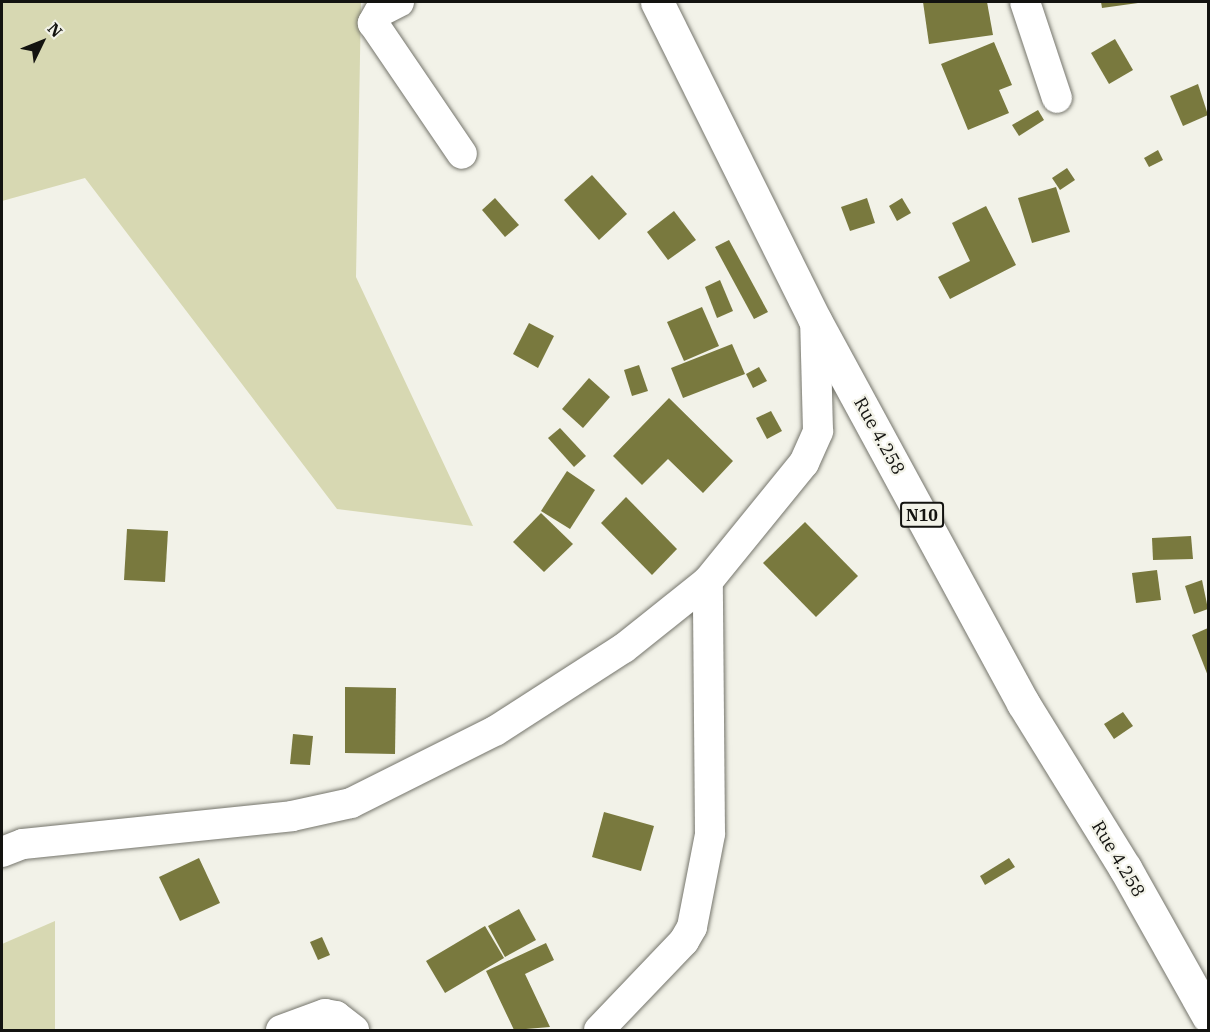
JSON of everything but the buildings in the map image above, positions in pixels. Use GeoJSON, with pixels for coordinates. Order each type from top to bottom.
{"type":"FeatureCollection","features":[{"type":"Feature","properties":{"kind":"highway","name":"Rue 4.258"},"geometry":{"type":"LineString","coordinates":[[657,2],[815,320],[1023,702],[1125,868],[1209,1016]]}},
{"type":"Feature","properties":{"kind":"street"},"geometry":{"type":"LineString","coordinates":[[399,2],[379,12],[373,23],[462,154]]}},
{"type":"Feature","properties":{"kind":"street"},"geometry":{"type":"LineString","coordinates":[[1025,2],[1058,98]]}},
{"type":"Feature","properties":{"kind":"street"},"geometry":{"type":"LineString","coordinates":[[2,852],[23,843],[292,816],[351,803],[495,731],[624,648],[708,581],[804,463],[818,431],[815,320]]}},
{"type":"Feature","properties":{"kind":"street"},"geometry":{"type":"LineString","coordinates":[[599,1030],[684,941],[692,927],[710,834],[708,581]]}},
{"type":"Feature","properties":{"kind":"street"},"geometry":{"type":"LineString","coordinates":[[281,1030],[325,1014],[336,1016],[354,1030]]}},
{"type":"Feature","properties":{"kind":"green space"},"geometry":{"type":"Polygon","coordinates":[[[2,2],[361,2],[356,277],[473,526],[337,509],[85,178],[2,201],[2,2]]]}},
{"type":"Feature","properties":{"kind":"green space"},"geometry":{"type":"Polygon","coordinates":[[[55,921],[55,1030],[2,1030],[2,944],[55,921]]]}}]}
